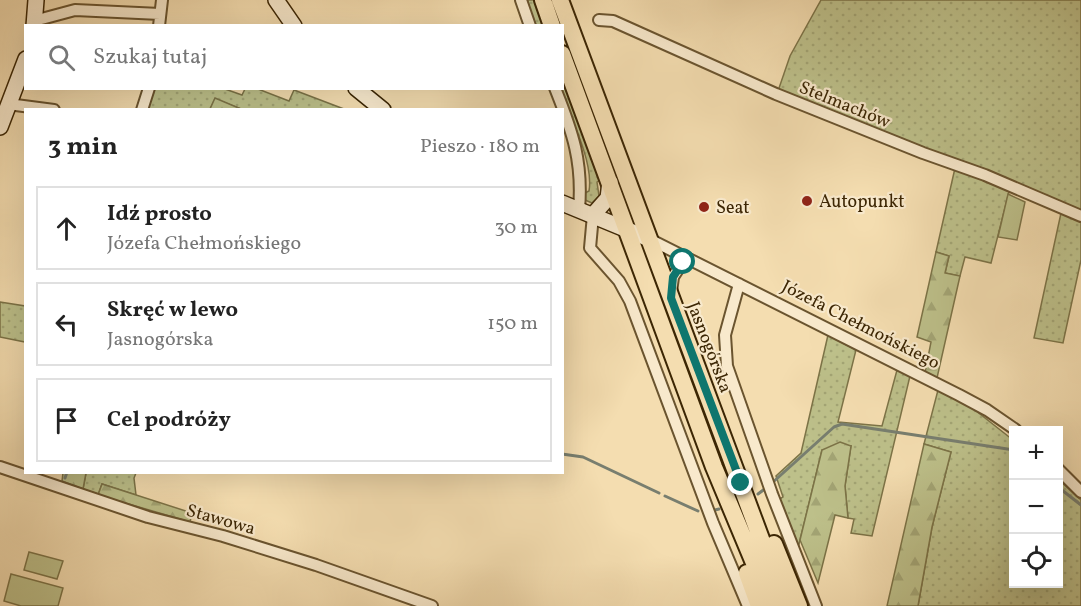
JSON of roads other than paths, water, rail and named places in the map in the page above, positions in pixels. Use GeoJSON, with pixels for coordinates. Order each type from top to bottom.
{"type":"FeatureCollection","features":[{"type":"Feature","properties":{"kind":"main road"},"geometry":{"type":"LineString","coordinates":[[543,0],[551,24]]}},
{"type":"Feature","properties":{"kind":"main road","name":"Jasnogórska"},"geometry":{"type":"LineString","coordinates":[[560,0],[786,606]]}},
{"type":"Feature","properties":{"kind":"main road","name":"Jasnogórska"},"geometry":{"type":"LineString","coordinates":[[564,59],[723,489],[772,606]]}},
{"type":"Feature","properties":{"kind":"main road"},"geometry":{"type":"LineString","coordinates":[[741,483],[755,505],[799,606]]}},
{"type":"Feature","properties":{"kind":"main road"},"geometry":{"type":"LineString","coordinates":[[723,489],[730,523],[759,606]]}},
{"type":"Feature","properties":{"kind":"street"},"geometry":{"type":"LineString","coordinates":[[36,0],[34,23],[75,10],[159,20],[162,0]]}},
{"type":"Feature","properties":{"kind":"street"},"geometry":{"type":"LineString","coordinates":[[276,0],[293,24]]}},
{"type":"Feature","properties":{"kind":"street"},"geometry":{"type":"LineString","coordinates":[[521,0],[529,24]]}},
{"type":"Feature","properties":{"kind":"street","name":"Stelmachów"},"geometry":{"type":"LineString","coordinates":[[599,20],[613,21],[776,94],[923,153],[985,175],[1081,216]]}},
{"type":"Feature","properties":{"kind":"street"},"geometry":{"type":"LineString","coordinates":[[0,127],[24,64]]}},
{"type":"Feature","properties":{"kind":"street"},"geometry":{"type":"LineString","coordinates":[[143,108],[148,90]]}},
{"type":"Feature","properties":{"kind":"street"},"geometry":{"type":"LineString","coordinates":[[358,90],[381,108]]}},
{"type":"Feature","properties":{"kind":"street"},"geometry":{"type":"LineString","coordinates":[[556,90],[563,108]]}},
{"type":"Feature","properties":{"kind":"street"},"geometry":{"type":"LineString","coordinates":[[8,104],[39,108]]}},
{"type":"Feature","properties":{"kind":"street"},"geometry":{"type":"LineString","coordinates":[[564,112],[577,146],[590,248],[619,281],[630,301],[712,523],[748,606]]}},
{"type":"Feature","properties":{"kind":"street"},"geometry":{"type":"LineString","coordinates":[[586,213],[608,198],[610,182]]}},
{"type":"Feature","properties":{"kind":"street","name":"Józefa Chełmońskiego"},"geometry":{"type":"LineString","coordinates":[[564,204],[628,229],[686,257],[987,410],[1010,426]]}},
{"type":"Feature","properties":{"kind":"street"},"geometry":{"type":"LineString","coordinates":[[671,298],[673,277],[686,257]]}},
{"type":"Feature","properties":{"kind":"street"},"geometry":{"type":"LineString","coordinates":[[739,284],[725,335],[727,366],[772,494],[816,606]]}},
{"type":"Feature","properties":{"kind":"street","name":"Stawowa"},"geometry":{"type":"LineString","coordinates":[[0,467],[148,517],[222,536],[316,565],[432,606]]}},
{"type":"Feature","properties":{"kind":"street"},"geometry":{"type":"LineString","coordinates":[[1063,473],[1081,492]]}},
{"type":"Feature","properties":{"kind":"waterway"},"geometry":{"type":"LineString","coordinates":[[772,483],[834,427],[842,424],[1009,449]]}},
{"type":"Feature","properties":{"kind":"waterway"},"geometry":{"type":"LineString","coordinates":[[564,454],[583,457],[659,493]]}},
{"type":"Feature","properties":{"kind":"waterway"},"geometry":{"type":"LineString","coordinates":[[65,478],[66,474]]}},
{"type":"Feature","properties":{"kind":"waterway"},"geometry":{"type":"LineString","coordinates":[[758,494],[766,488]]}},
{"type":"Feature","properties":{"kind":"waterway"},"geometry":{"type":"LineString","coordinates":[[1063,491],[1081,505]]}},
{"type":"Feature","properties":{"kind":"waterway"},"geometry":{"type":"LineString","coordinates":[[665,496],[698,511]]}},
{"type":"Feature","properties":{"kind":"waterway"},"geometry":{"type":"LineString","coordinates":[[715,510],[719,509]]}},
{"type":"Feature","properties":{"kind":"place","name":"Autopunkt"},"geometry":{"type":"Point","coordinates":[807,201]}},
{"type":"Feature","properties":{"kind":"place","name":"Seat"},"geometry":{"type":"Point","coordinates":[704,207]}}]}
